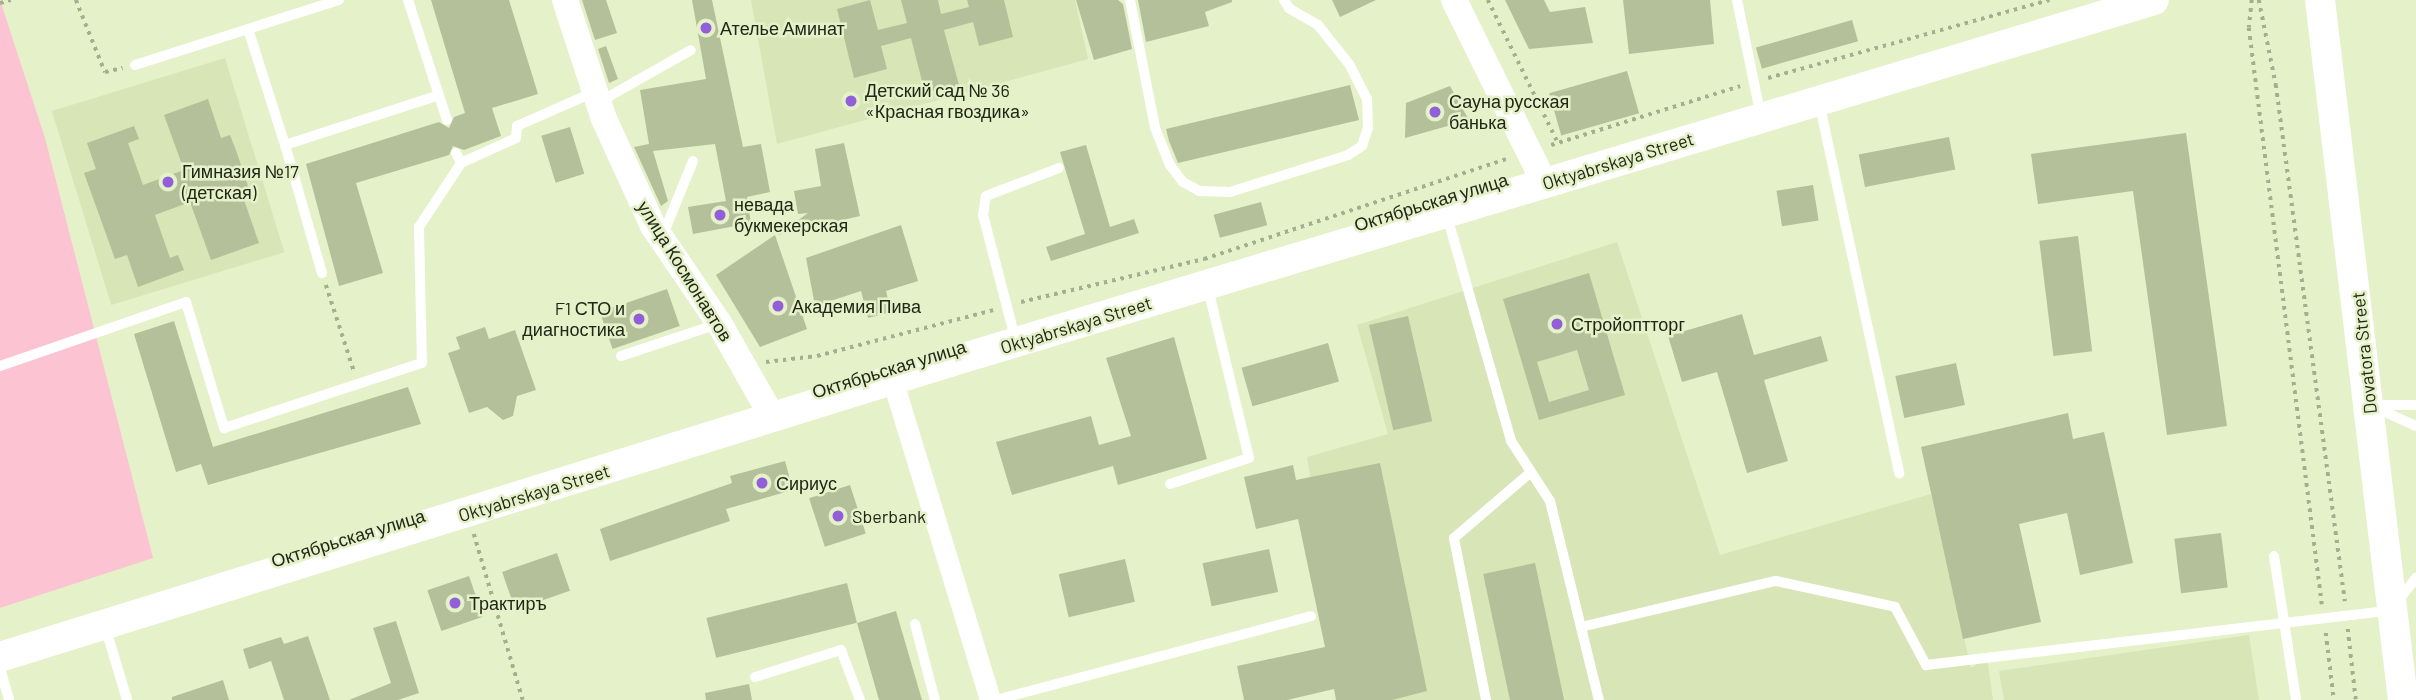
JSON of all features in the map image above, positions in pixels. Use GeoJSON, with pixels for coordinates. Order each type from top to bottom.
{"type":"FeatureCollection","features":[{"type":"Feature","properties":{"kind":"main road","name":"Октябрьская улица"},"geometry":{"type":"LineString","coordinates":[[0,646],[770,413],[1013,330],[1542,176],[1758,102],[2102,0]]}},
{"type":"Feature","properties":{"kind":"main road","name":"Oktyabrskaya Street"},"geometry":{"type":"LineString","coordinates":[[0,657],[467,514],[770,413],[893,382],[1446,213],[1542,176],[1818,100],[2154,0]]}},
{"type":"Feature","properties":{"kind":"main road","name":"Dovatora Street"},"geometry":{"type":"LineString","coordinates":[[2322,2],[2403,700]]}},
{"type":"Feature","properties":{"kind":"street","name":"улица Космонавтов"},"geometry":{"type":"LineString","coordinates":[[565,0],[604,119],[661,240],[719,323],[770,413]]}},
{"type":"Feature","properties":{"kind":"street"},"geometry":{"type":"LineString","coordinates":[[1454,0],[1542,176]]}},
{"type":"Feature","properties":{"kind":"street"},"geometry":{"type":"LineString","coordinates":[[893,382],[990,700]]}},
{"type":"Feature","properties":{"kind":"lane"},"geometry":{"type":"LineString","coordinates":[[135,65],[340,0]]}},
{"type":"Feature","properties":{"kind":"lane"},"geometry":{"type":"LineString","coordinates":[[408,0],[447,120]]}},
{"type":"Feature","properties":{"kind":"lane"},"geometry":{"type":"LineString","coordinates":[[1130,0],[1155,128],[1170,165],[1183,182],[1199,191],[1230,192],[1348,155],[1362,146],[1368,128],[1367,99],[1349,64],[1318,25],[1289,8],[1284,0]]}},
{"type":"Feature","properties":{"kind":"lane"},"geometry":{"type":"LineString","coordinates":[[1737,0],[1758,102]]}},
{"type":"Feature","properties":{"kind":"lane"},"geometry":{"type":"LineString","coordinates":[[247,29],[285,145],[322,273]]}},
{"type":"Feature","properties":{"kind":"lane"},"geometry":{"type":"LineString","coordinates":[[604,119],[608,97],[691,50]]}},
{"type":"Feature","properties":{"kind":"lane"},"geometry":{"type":"LineString","coordinates":[[0,366],[186,302],[224,428],[422,363],[419,227],[458,158],[516,138],[517,126],[594,92]]}},
{"type":"Feature","properties":{"kind":"lane"},"geometry":{"type":"LineString","coordinates":[[285,145],[437,96]]}},
{"type":"Feature","properties":{"kind":"lane"},"geometry":{"type":"LineString","coordinates":[[1818,100],[1899,473]]}},
{"type":"Feature","properties":{"kind":"lane"},"geometry":{"type":"LineString","coordinates":[[661,240],[694,162]]}},
{"type":"Feature","properties":{"kind":"lane"},"geometry":{"type":"LineString","coordinates":[[1013,330],[983,215],[986,196],[1059,169]]}},
{"type":"Feature","properties":{"kind":"lane"},"geometry":{"type":"LineString","coordinates":[[1446,213],[1511,441],[1550,501],[1599,700]]}},
{"type":"Feature","properties":{"kind":"lane"},"geometry":{"type":"LineString","coordinates":[[1170,484],[1249,458],[1208,285]]}},
{"type":"Feature","properties":{"kind":"lane"},"geometry":{"type":"LineString","coordinates":[[621,356],[719,323]]}},
{"type":"Feature","properties":{"kind":"lane"},"geometry":{"type":"LineString","coordinates":[[2369,405],[2416,405]]}},
{"type":"Feature","properties":{"kind":"lane"},"geometry":{"type":"LineString","coordinates":[[2369,405],[2416,426]]}},
{"type":"Feature","properties":{"kind":"lane"},"geometry":{"type":"LineString","coordinates":[[1486,700],[1454,537],[1531,472]]}},
{"type":"Feature","properties":{"kind":"lane"},"geometry":{"type":"LineString","coordinates":[[2274,556],[2296,700]]}},
{"type":"Feature","properties":{"kind":"lane"},"geometry":{"type":"LineString","coordinates":[[1581,627],[1776,581],[1895,607],[1926,665],[2284,619],[2391,610],[2416,578]]}},
{"type":"Feature","properties":{"kind":"lane"},"geometry":{"type":"LineString","coordinates":[[996,700],[1311,616]]}},
{"type":"Feature","properties":{"kind":"lane"},"geometry":{"type":"LineString","coordinates":[[915,624],[935,700]]}},
{"type":"Feature","properties":{"kind":"lane"},"geometry":{"type":"LineString","coordinates":[[105,626],[127,700]]}},
{"type":"Feature","properties":{"kind":"lane"},"geometry":{"type":"LineString","coordinates":[[755,677],[841,650],[860,700]]}},
{"type":"Feature","properties":{"kind":"lane"},"geometry":{"type":"LineString","coordinates":[[0,668],[9,700]]}},
{"type":"Feature","properties":{"kind":"path"},"geometry":{"type":"LineString","coordinates":[[0,3],[11,0]]}},
{"type":"Feature","properties":{"kind":"path"},"geometry":{"type":"LineString","coordinates":[[76,0],[105,72],[135,65]]}},
{"type":"Feature","properties":{"kind":"path"},"geometry":{"type":"LineString","coordinates":[[1488,0],[1558,143]]}},
{"type":"Feature","properties":{"kind":"path"},"geometry":{"type":"LineString","coordinates":[[2252,0],[2249,29],[2334,700]]}},
{"type":"Feature","properties":{"kind":"path"},"geometry":{"type":"LineString","coordinates":[[2259,0],[2276,85],[2356,700]]}},
{"type":"Feature","properties":{"kind":"path"},"geometry":{"type":"LineString","coordinates":[[322,273],[359,384]]}},
{"type":"Feature","properties":{"kind":"path"},"geometry":{"type":"LineString","coordinates":[[467,514],[523,700]]}},
{"type":"Feature","properties":{"kind":"shaded area"},"geometry":{"type":"Polygon","coordinates":[[[0,0],[45,138],[153,558],[0,608],[0,0]]]}},
{"type":"Feature","properties":{"kind":"shaded area","name":"Детский сад № 36 «Красная гвоздика»"},"geometry":{"type":"Polygon","coordinates":[[[751,0],[1075,0],[1088,59],[777,144],[751,0]]]}},
{"type":"Feature","properties":{"kind":"shaded area","name":"Гимназия №17 (детская)"},"geometry":{"type":"Polygon","coordinates":[[[225,58],[284,252],[111,305],[52,111],[225,58]]]}},
{"type":"Feature","properties":{"kind":"shaded area","name":"Стройоптторг"},"geometry":{"type":"Polygon","coordinates":[[[1617,242],[1720,555],[1931,494],[1971,668],[1987,658],[1993,700],[1347,700],[1307,457],[1388,434],[1357,325],[1617,242]]]}},
{"type":"Feature","properties":{"kind":"shaded area"},"geometry":{"type":"Polygon","coordinates":[[[2249,635],[2259,700],[2004,700],[1999,671],[2249,635]]]}},
{"type":"Feature","properties":{"kind":"building"},"geometry":{"type":"Polygon","coordinates":[[[431,0],[509,0],[538,94],[492,108],[501,136],[464,150],[453,146],[449,155],[356,183],[383,273],[339,286],[306,164],[439,122],[449,128],[454,117],[465,113],[431,0]]]}},
{"type":"Feature","properties":{"kind":"building"},"geometry":{"type":"Polygon","coordinates":[[[582,0],[606,0],[617,33],[595,40],[582,0]]]}},
{"type":"Feature","properties":{"kind":"building"},"geometry":{"type":"Polygon","coordinates":[[[692,0],[712,0],[743,147],[761,144],[770,192],[747,197],[751,223],[693,234],[688,207],[726,201],[715,144],[653,151],[668,201],[661,206],[634,147],[649,144],[640,90],[706,79],[692,0]]]}},
{"type":"Feature","properties":{"kind":"building"},"geometry":{"type":"Polygon","coordinates":[[[870,0],[878,30],[907,23],[901,0],[938,0],[941,14],[969,7],[967,0],[1004,0],[1013,37],[979,46],[973,22],[944,30],[959,85],[925,93],[911,38],[881,46],[887,69],[854,78],[837,9],[870,0]]]}},
{"type":"Feature","properties":{"kind":"building"},"geometry":{"type":"Polygon","coordinates":[[[1076,0],[1118,0],[1123,4],[1132,49],[1094,60],[1076,0]]]}},
{"type":"Feature","properties":{"kind":"building"},"geometry":{"type":"Polygon","coordinates":[[[1138,0],[1232,2],[1205,12],[1209,26],[1146,42],[1138,0]]]}},
{"type":"Feature","properties":{"kind":"building"},"geometry":{"type":"Polygon","coordinates":[[[1332,0],[1376,0],[1340,17],[1332,0]]]}},
{"type":"Feature","properties":{"kind":"building"},"geometry":{"type":"Polygon","coordinates":[[[1505,0],[1544,0],[1550,12],[1585,7],[1593,43],[1529,49],[1505,0]]]}},
{"type":"Feature","properties":{"kind":"building"},"geometry":{"type":"Polygon","coordinates":[[[1623,0],[1710,0],[1714,44],[1629,54],[1623,0]]]}},
{"type":"Feature","properties":{"kind":"building"},"geometry":{"type":"Polygon","coordinates":[[[1852,20],[1858,41],[1762,69],[1756,48],[1852,20]]]}},
{"type":"Feature","properties":{"kind":"building"},"geometry":{"type":"Polygon","coordinates":[[[606,46],[618,79],[609,83],[598,49],[606,46]]]}},
{"type":"Feature","properties":{"kind":"building"},"geometry":{"type":"Polygon","coordinates":[[[1627,71],[1639,113],[1561,136],[1549,93],[1627,71]]]}},
{"type":"Feature","properties":{"kind":"building"},"geometry":{"type":"Polygon","coordinates":[[[1350,85],[1359,120],[1178,163],[1169,141],[1166,129],[1350,85]]]}},
{"type":"Feature","properties":{"kind":"building","name":"Сауна русская банька"},"geometry":{"type":"Polygon","coordinates":[[[1450,86],[1469,120],[1405,138],[1406,103],[1450,86]]]}},
{"type":"Feature","properties":{"kind":"building"},"geometry":{"type":"Polygon","coordinates":[[[208,99],[221,138],[230,135],[237,153],[252,198],[244,200],[259,243],[211,260],[190,202],[155,215],[170,258],[178,255],[184,270],[138,287],[127,255],[115,259],[84,173],[96,169],[87,143],[134,126],[139,139],[128,143],[143,185],[184,170],[164,115],[208,99]]]}},
{"type":"Feature","properties":{"kind":"building"},"geometry":{"type":"Polygon","coordinates":[[[570,127],[584,174],[556,183],[541,136],[570,127]]]}},
{"type":"Feature","properties":{"kind":"building"},"geometry":{"type":"Polygon","coordinates":[[[2186,133],[2227,426],[2167,435],[2133,191],[2038,204],[2031,154],[2186,133]]]}},
{"type":"Feature","properties":{"kind":"building"},"geometry":{"type":"Polygon","coordinates":[[[1949,137],[1955,169],[1865,187],[1859,155],[1949,137]]]}},
{"type":"Feature","properties":{"kind":"building"},"geometry":{"type":"Polygon","coordinates":[[[844,143],[860,216],[778,235],[808,213],[798,214],[794,191],[821,186],[815,149],[844,143]]]}},
{"type":"Feature","properties":{"kind":"building"},"geometry":{"type":"Polygon","coordinates":[[[1086,145],[1110,227],[1134,219],[1139,233],[1051,261],[1046,247],[1085,234],[1060,152],[1086,145]]]}},
{"type":"Feature","properties":{"kind":"building"},"geometry":{"type":"Polygon","coordinates":[[[1813,185],[1819,221],[1782,226],[1776,191],[1813,185]]]}},
{"type":"Feature","properties":{"kind":"building"},"geometry":{"type":"Polygon","coordinates":[[[1261,202],[1267,225],[1220,238],[1214,215],[1261,202]]]}},
{"type":"Feature","properties":{"kind":"building"},"geometry":{"type":"Polygon","coordinates":[[[901,225],[918,281],[886,291],[891,312],[868,318],[861,291],[815,306],[806,258],[901,225]]]}},
{"type":"Feature","properties":{"kind":"building"},"geometry":{"type":"Polygon","coordinates":[[[775,235],[807,329],[760,347],[716,275],[775,235]]]}},
{"type":"Feature","properties":{"kind":"building"},"geometry":{"type":"Polygon","coordinates":[[[2078,236],[2092,351],[2053,356],[2039,241],[2078,236]]]}},
{"type":"Feature","properties":{"kind":"building","name":"Стройоптторг"},"geometry":{"type":"Polygon","coordinates":[[[1589,273],[1625,395],[1539,420],[1503,299],[1589,273]],[[1577,350],[1537,362],[1549,402],[1589,390],[1577,350]]]}},
{"type":"Feature","properties":{"kind":"building","name":"F1 СТО и диагностика"},"geometry":{"type":"Polygon","coordinates":[[[667,289],[680,326],[613,349],[600,312],[667,289]]]}},
{"type":"Feature","properties":{"kind":"building"},"geometry":{"type":"Polygon","coordinates":[[[1742,314],[1754,355],[1821,336],[1828,361],[1764,380],[1788,461],[1747,473],[1717,372],[1682,382],[1668,336],[1742,314]]]}},
{"type":"Feature","properties":{"kind":"building"},"geometry":{"type":"Polygon","coordinates":[[[1408,316],[1432,421],[1393,430],[1369,325],[1408,316]]]}},
{"type":"Feature","properties":{"kind":"building"},"geometry":{"type":"Polygon","coordinates":[[[174,321],[213,447],[408,387],[421,424],[208,485],[201,464],[176,472],[134,334],[174,321]]]}},
{"type":"Feature","properties":{"kind":"building"},"geometry":{"type":"Polygon","coordinates":[[[485,327],[489,339],[515,330],[536,390],[517,396],[513,416],[503,420],[487,407],[469,413],[448,353],[460,349],[456,337],[485,327]]]}},
{"type":"Feature","properties":{"kind":"building"},"geometry":{"type":"Polygon","coordinates":[[[1174,337],[1207,459],[1118,485],[1113,466],[1012,495],[996,442],[1091,416],[1099,445],[1131,436],[1106,358],[1174,337]]]}},
{"type":"Feature","properties":{"kind":"building"},"geometry":{"type":"Polygon","coordinates":[[[1328,343],[1339,381],[1253,406],[1241,368],[1328,343]]]}},
{"type":"Feature","properties":{"kind":"building"},"geometry":{"type":"Polygon","coordinates":[[[1956,363],[1965,405],[1904,418],[1895,376],[1956,363]]]}},
{"type":"Feature","properties":{"kind":"building"},"geometry":{"type":"Polygon","coordinates":[[[2068,413],[2073,439],[2104,432],[2133,563],[2080,575],[2067,513],[2019,524],[2041,622],[1963,639],[1921,447],[2068,413]]]}},
{"type":"Feature","properties":{"kind":"building"},"geometry":{"type":"Polygon","coordinates":[[[785,461],[793,490],[726,509],[730,521],[610,561],[600,529],[732,483],[730,476],[785,461]]]}},
{"type":"Feature","properties":{"kind":"building"},"geometry":{"type":"Polygon","coordinates":[[[1380,463],[1427,691],[1392,700],[1336,700],[1334,689],[1287,700],[1244,700],[1237,666],[1325,647],[1298,519],[1256,529],[1244,477],[1293,465],[1296,480],[1380,463]]]}},
{"type":"Feature","properties":{"kind":"building","name":"Sberbank"},"geometry":{"type":"Polygon","coordinates":[[[850,485],[866,534],[825,547],[809,498],[850,485]]]}},
{"type":"Feature","properties":{"kind":"building"},"geometry":{"type":"Polygon","coordinates":[[[2221,533],[2228,588],[2181,593],[2174,539],[2221,533]]]}},
{"type":"Feature","properties":{"kind":"building"},"geometry":{"type":"Polygon","coordinates":[[[1269,549],[1278,592],[1212,606],[1202,563],[1269,549]]]}},
{"type":"Feature","properties":{"kind":"building"},"geometry":{"type":"Polygon","coordinates":[[[557,553],[570,591],[515,610],[502,572],[557,553]]]}},
{"type":"Feature","properties":{"kind":"building"},"geometry":{"type":"Polygon","coordinates":[[[1125,559],[1135,602],[1069,617],[1059,574],[1125,559]]]}},
{"type":"Feature","properties":{"kind":"building"},"geometry":{"type":"Polygon","coordinates":[[[1535,563],[1564,700],[1510,700],[1483,574],[1535,563]]]}},
{"type":"Feature","properties":{"kind":"building","name":"Трактиръ"},"geometry":{"type":"Polygon","coordinates":[[[469,576],[483,617],[441,631],[427,590],[469,576]]]}},
{"type":"Feature","properties":{"kind":"building"},"geometry":{"type":"Polygon","coordinates":[[[847,583],[857,623],[716,658],[706,618],[847,583]]]}},
{"type":"Feature","properties":{"kind":"building"},"geometry":{"type":"Polygon","coordinates":[[[896,611],[922,700],[879,700],[857,623],[896,611]]]}},
{"type":"Feature","properties":{"kind":"building"},"geometry":{"type":"Polygon","coordinates":[[[396,621],[419,693],[398,700],[349,700],[391,683],[373,628],[396,621]]]}},
{"type":"Feature","properties":{"kind":"building"},"geometry":{"type":"Polygon","coordinates":[[[308,636],[330,700],[284,700],[271,661],[249,669],[243,649],[281,637],[284,644],[308,636]]]}},
{"type":"Feature","properties":{"kind":"building"},"geometry":{"type":"Polygon","coordinates":[[[223,680],[229,700],[172,700],[172,697],[223,680]]]}},
{"type":"Feature","properties":{"kind":"building"},"geometry":{"type":"Polygon","coordinates":[[[749,684],[752,700],[706,700],[705,693],[749,684]]]}},
{"type":"Feature","properties":{"kind":"place","name":"Ателье Аминат"},"geometry":{"type":"Point","coordinates":[706,28]}},
{"type":"Feature","properties":{"kind":"place","name":"Детский сад № 36 «Красная гвоздика»"},"geometry":{"type":"Point","coordinates":[851,101]}},
{"type":"Feature","properties":{"kind":"place","name":"Сауна русская банька"},"geometry":{"type":"Point","coordinates":[1435,112]}},
{"type":"Feature","properties":{"kind":"place","name":"Гимназия №17 (детская)"},"geometry":{"type":"Point","coordinates":[168,182]}},
{"type":"Feature","properties":{"kind":"place","name":"невада букмекерская"},"geometry":{"type":"Point","coordinates":[720,215]}},
{"type":"Feature","properties":{"kind":"place","name":"Академия Пива"},"geometry":{"type":"Point","coordinates":[778,306]}},
{"type":"Feature","properties":{"kind":"place","name":"F1 СТО и диагностика"},"geometry":{"type":"Point","coordinates":[639,319]}},
{"type":"Feature","properties":{"kind":"place","name":"Стройоптторг"},"geometry":{"type":"Point","coordinates":[1557,324]}},
{"type":"Feature","properties":{"kind":"place","name":"Сириус"},"geometry":{"type":"Point","coordinates":[762,483]}},
{"type":"Feature","properties":{"kind":"place","name":"Sberbank"},"geometry":{"type":"Point","coordinates":[838,516]}},
{"type":"Feature","properties":{"kind":"place","name":"Трактиръ"},"geometry":{"type":"Point","coordinates":[455,603]}}]}
